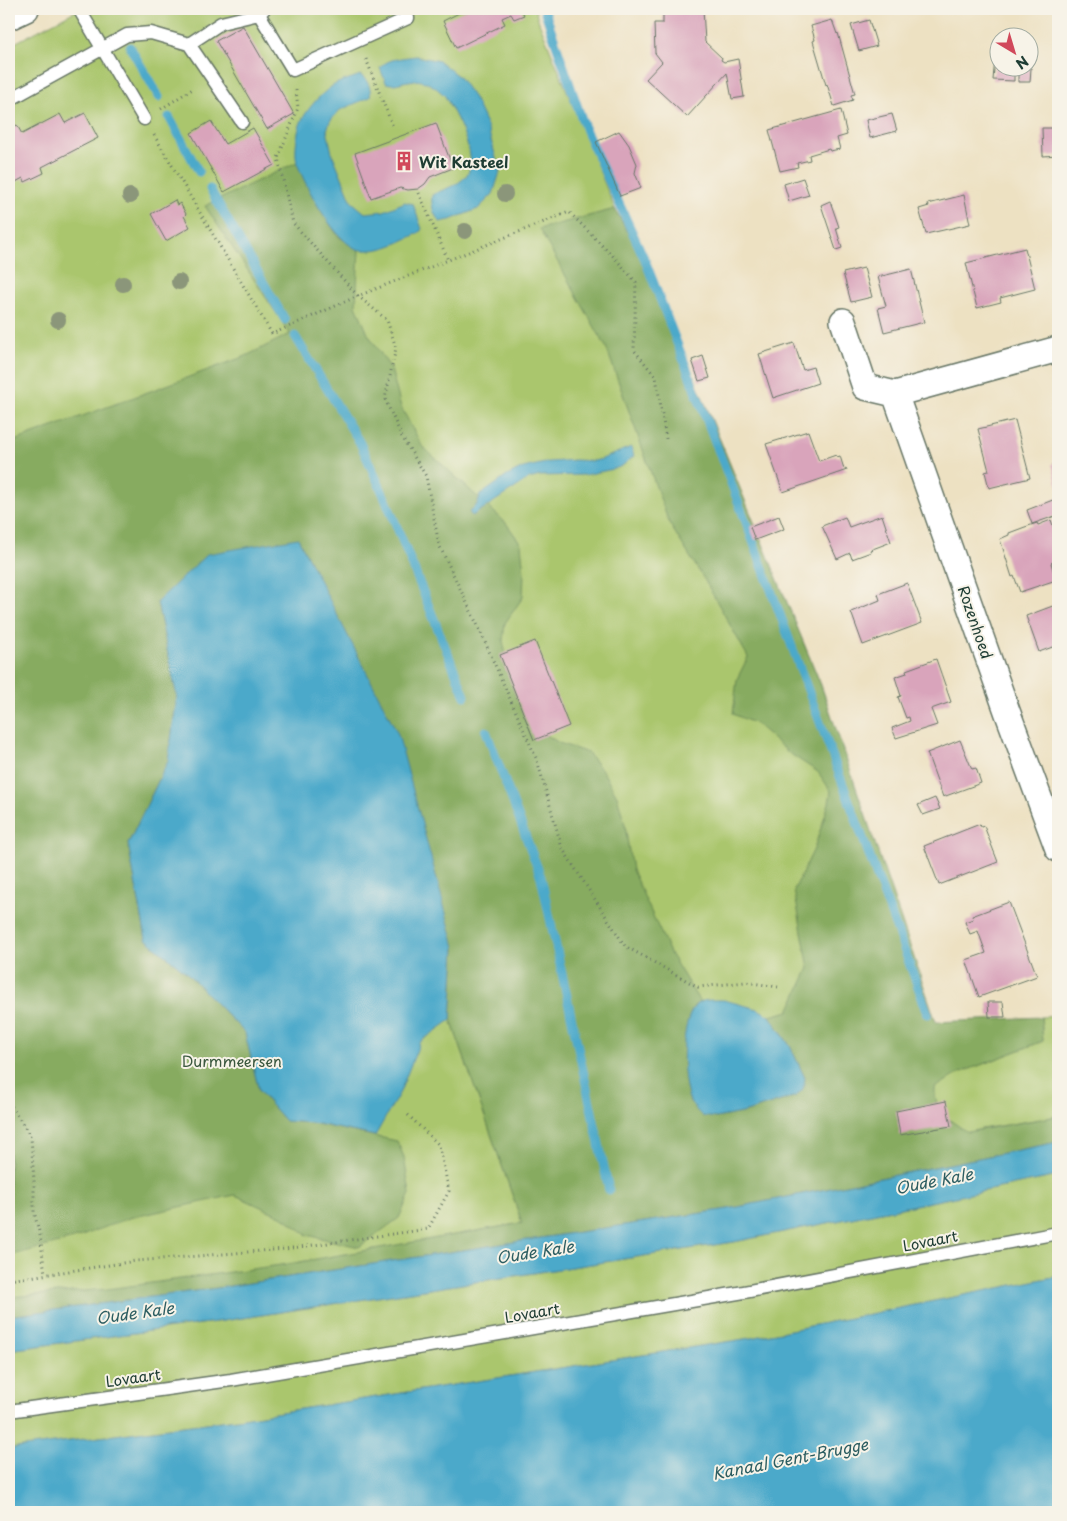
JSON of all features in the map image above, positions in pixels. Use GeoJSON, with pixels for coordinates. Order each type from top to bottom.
{"type":"FeatureCollection","features":[{"type":"Feature","properties":{"kind":"street"},"geometry":{"type":"LineString","coordinates":[[9,17],[26,9]]}},
{"type":"Feature","properties":{"kind":"street"},"geometry":{"type":"LineString","coordinates":[[843,321],[865,387],[895,394],[1058,349]]}},
{"type":"Feature","properties":{"kind":"street","name":"Rozenhoed"},"geometry":{"type":"LineString","coordinates":[[895,394],[1058,849]]}},
{"type":"Feature","properties":{"kind":"lane"},"geometry":{"type":"LineString","coordinates":[[79,9],[144,119]]}},
{"type":"Feature","properties":{"kind":"lane"},"geometry":{"type":"LineString","coordinates":[[188,44],[221,23],[262,11],[293,70],[408,18],[404,9]]}},
{"type":"Feature","properties":{"kind":"lane"},"geometry":{"type":"LineString","coordinates":[[9,100],[127,35],[151,33],[188,44],[242,122]]}},
{"type":"Feature","properties":{"kind":"lane","name":"Lovaart"},"geometry":{"type":"LineString","coordinates":[[9,1411],[231,1380],[734,1294],[1058,1233]]}},
{"type":"Feature","properties":{"kind":"path"},"geometry":{"type":"LineString","coordinates":[[358,40],[393,127]]}},
{"type":"Feature","properties":{"kind":"path"},"geometry":{"type":"LineString","coordinates":[[293,70],[298,108],[278,158],[293,223],[358,296],[388,320],[396,348],[385,399],[402,437],[426,476],[439,545],[537,760],[562,848],[625,946],[698,987],[746,982],[778,987]]}},
{"type":"Feature","properties":{"kind":"path"},"geometry":{"type":"LineString","coordinates":[[212,77],[144,119],[272,334],[358,296],[569,212],[636,282],[634,350],[656,377],[666,439]]}},
{"type":"Feature","properties":{"kind":"path"},"geometry":{"type":"LineString","coordinates":[[420,193],[448,260]]}},
{"type":"Feature","properties":{"kind":"path"},"geometry":{"type":"LineString","coordinates":[[9,1102],[31,1137],[34,1212],[40,1235],[45,1274]]}},
{"type":"Feature","properties":{"kind":"path"},"geometry":{"type":"LineString","coordinates":[[9,1280],[136,1261],[285,1249],[428,1229],[449,1191],[439,1145],[406,1113]]}},
{"type":"Feature","properties":{"kind":"green space","name":"Durmmeersen"},"geometry":{"type":"Polygon","coordinates":[[[79,9],[535,9],[615,209],[655,282],[821,685],[936,1023],[957,1074],[1043,1041],[1041,1017],[1058,1016],[1058,1116],[981,1129],[728,1208],[492,735],[298,538],[398,734],[455,947],[451,1020],[522,1223],[9,1316],[9,46],[79,9]]]}},
{"type":"Feature","properties":{"kind":"green space","name":"Durmmeersen"},"geometry":{"type":"Polygon","coordinates":[[[297,162],[318,206],[338,236],[359,250],[356,305],[368,334],[391,369],[401,407],[422,446],[506,523],[521,544],[524,573],[523,597],[505,623],[503,641],[509,669],[542,732],[559,743],[588,753],[602,770],[617,796],[625,825],[632,870],[671,955],[700,1002],[694,1006],[685,1054],[685,1076],[690,1102],[716,1118],[746,1112],[796,1096],[805,1078],[790,1046],[770,1016],[789,1011],[809,968],[794,890],[814,849],[831,791],[818,772],[789,753],[756,724],[733,714],[737,679],[748,657],[707,584],[669,523],[606,347],[539,229],[615,209],[655,282],[821,685],[936,1022],[1041,1017],[1043,1041],[957,1074],[935,1088],[937,1103],[948,1119],[967,1132],[1058,1116],[1058,1142],[728,1209],[218,1288],[9,1316],[9,1297],[108,1289],[288,1264],[522,1223],[451,1020],[455,947],[157,602],[177,697],[168,761],[128,844],[146,939],[187,973],[245,1033],[259,1091],[285,1121],[313,1123],[397,1141],[404,1157],[410,1194],[399,1218],[359,1247],[307,1235],[285,1218],[235,1195],[129,1218],[74,1239],[9,1256],[9,443],[246,356],[290,334],[205,206],[297,162]]]}},
{"type":"Feature","properties":{"kind":"green space"},"geometry":{"type":"Polygon","coordinates":[[[1058,1176],[1058,1276],[751,1338],[237,1419],[9,1449],[9,1350],[223,1321],[734,1242],[1058,1176]]]}},
{"type":"Feature","properties":{"kind":"water"},"geometry":{"type":"Polygon","coordinates":[[[416,56],[439,61],[459,77],[474,98],[487,126],[500,172],[493,194],[478,209],[440,222],[433,209],[432,195],[455,185],[463,179],[470,168],[470,158],[460,124],[441,92],[429,84],[414,80],[395,84],[386,83],[380,68],[383,65],[396,59],[416,56]]]}},
{"type":"Feature","properties":{"kind":"water"},"geometry":{"type":"Polygon","coordinates":[[[360,75],[368,84],[370,97],[340,110],[330,121],[327,130],[332,153],[352,202],[365,213],[384,211],[405,202],[413,204],[422,229],[419,233],[391,246],[369,250],[361,250],[352,246],[332,227],[314,199],[301,173],[296,153],[301,122],[312,105],[334,85],[360,75]]]}},
{"type":"Feature","properties":{"kind":"water"},"geometry":{"type":"Polygon","coordinates":[[[631,447],[634,456],[622,466],[584,475],[540,476],[529,479],[472,516],[469,512],[476,506],[480,498],[479,496],[507,476],[523,468],[549,462],[594,461],[631,447]]]}},
{"type":"Feature","properties":{"kind":"water"},"geometry":{"type":"Polygon","coordinates":[[[298,538],[398,734],[455,947],[451,1020],[420,1042],[400,1092],[375,1136],[313,1123],[285,1121],[259,1091],[245,1033],[187,973],[146,939],[128,844],[168,761],[177,697],[157,602],[207,554],[298,538]]]}},
{"type":"Feature","properties":{"kind":"water"},"geometry":{"type":"Polygon","coordinates":[[[707,1000],[724,1000],[758,1009],[770,1016],[790,1046],[805,1078],[803,1089],[796,1096],[746,1112],[716,1118],[702,1116],[694,1107],[687,1092],[685,1080],[684,1050],[687,1022],[692,1010],[698,1003],[707,1000]]]}},
{"type":"Feature","properties":{"kind":"water","name":"Oude Kale"},"geometry":{"type":"Polygon","coordinates":[[[1058,1142],[1058,1176],[734,1242],[223,1321],[9,1350],[9,1316],[218,1288],[728,1209],[1058,1142]]]}},
{"type":"Feature","properties":{"kind":"water","name":"Kanaal Gent-Brugge"},"geometry":{"type":"Polygon","coordinates":[[[1058,1276],[1058,1512],[9,1512],[9,1449],[237,1419],[751,1338],[1058,1276]]]}},
{"type":"Feature","properties":{"kind":"building"},"geometry":{"type":"Polygon","coordinates":[[[467,9],[521,9],[524,15],[514,19],[511,14],[502,18],[505,24],[456,48],[443,21],[467,9]]]}},
{"type":"Feature","properties":{"kind":"building"},"geometry":{"type":"Polygon","coordinates":[[[663,9],[703,9],[705,42],[724,62],[738,59],[744,97],[732,99],[727,73],[687,117],[646,79],[662,62],[655,53],[654,23],[663,23],[663,9]]]}},
{"type":"Feature","properties":{"kind":"building"},"geometry":{"type":"Polygon","coordinates":[[[832,20],[838,33],[855,94],[851,95],[853,100],[834,106],[813,41],[815,40],[811,26],[832,20]]]}},
{"type":"Feature","properties":{"kind":"building"},"geometry":{"type":"Polygon","coordinates":[[[869,20],[877,46],[859,51],[851,25],[869,20]]]}},
{"type":"Feature","properties":{"kind":"building"},"geometry":{"type":"Polygon","coordinates":[[[243,26],[294,114],[267,129],[216,41],[243,26]]]}},
{"type":"Feature","properties":{"kind":"building"},"geometry":{"type":"Polygon","coordinates":[[[993,78],[1014,78],[1014,81],[993,80],[993,78]]]}},
{"type":"Feature","properties":{"kind":"building"},"geometry":{"type":"Polygon","coordinates":[[[1018,78],[1030,78],[1030,82],[1018,82],[1018,78]]]}},
{"type":"Feature","properties":{"kind":"building"},"geometry":{"type":"Polygon","coordinates":[[[841,110],[847,135],[837,138],[840,149],[830,151],[829,149],[809,155],[810,160],[797,163],[798,167],[780,171],[769,130],[841,110]]]}},
{"type":"Feature","properties":{"kind":"building"},"geometry":{"type":"Polygon","coordinates":[[[85,113],[98,138],[42,167],[44,173],[25,182],[23,178],[12,184],[9,178],[9,129],[17,125],[22,134],[60,114],[65,123],[85,113]]]}},
{"type":"Feature","properties":{"kind":"building"},"geometry":{"type":"Polygon","coordinates":[[[892,114],[897,131],[870,138],[866,120],[892,114]]]}},
{"type":"Feature","properties":{"kind":"building"},"geometry":{"type":"Polygon","coordinates":[[[211,121],[225,144],[253,128],[274,165],[224,192],[191,133],[211,121]]]}},
{"type":"Feature","properties":{"kind":"building","name":"Wit Kasteel"},"geometry":{"type":"Polygon","coordinates":[[[436,123],[453,168],[430,177],[418,189],[408,190],[400,188],[371,198],[355,153],[436,123]]]}},
{"type":"Feature","properties":{"kind":"building"},"geometry":{"type":"Polygon","coordinates":[[[1042,128],[1058,128],[1058,155],[1043,156],[1042,128]]]}},
{"type":"Feature","properties":{"kind":"building"},"geometry":{"type":"Polygon","coordinates":[[[619,131],[629,145],[637,164],[635,173],[641,188],[620,196],[596,142],[619,131]]]}},
{"type":"Feature","properties":{"kind":"building"},"geometry":{"type":"Polygon","coordinates":[[[803,178],[809,195],[789,201],[784,184],[803,178]]]}},
{"type":"Feature","properties":{"kind":"building"},"geometry":{"type":"Polygon","coordinates":[[[964,195],[970,224],[926,234],[919,209],[929,206],[928,204],[964,195]]]}},
{"type":"Feature","properties":{"kind":"building"},"geometry":{"type":"Polygon","coordinates":[[[175,200],[177,205],[180,203],[190,227],[166,241],[151,214],[175,200]]]}},
{"type":"Feature","properties":{"kind":"building"},"geometry":{"type":"Polygon","coordinates":[[[830,201],[839,227],[836,228],[842,248],[836,250],[821,205],[830,201]]]}},
{"type":"Feature","properties":{"kind":"building"},"geometry":{"type":"Polygon","coordinates":[[[1025,248],[1035,289],[1000,298],[1001,302],[977,308],[966,263],[1025,248]]]}},
{"type":"Feature","properties":{"kind":"building"},"geometry":{"type":"Polygon","coordinates":[[[864,268],[872,297],[851,302],[843,273],[864,268]]]}},
{"type":"Feature","properties":{"kind":"building"},"geometry":{"type":"Polygon","coordinates":[[[911,269],[924,322],[884,332],[878,308],[886,306],[878,277],[911,269]]]}},
{"type":"Feature","properties":{"kind":"building"},"geometry":{"type":"Polygon","coordinates":[[[794,343],[803,370],[813,367],[818,383],[773,398],[759,354],[794,343]]]}},
{"type":"Feature","properties":{"kind":"building"},"geometry":{"type":"Polygon","coordinates":[[[703,356],[710,378],[699,381],[692,360],[703,356]]]}},
{"type":"Feature","properties":{"kind":"building"},"geometry":{"type":"Polygon","coordinates":[[[1015,420],[1030,478],[989,488],[985,472],[989,471],[978,429],[1015,420]]]}},
{"type":"Feature","properties":{"kind":"building"},"geometry":{"type":"Polygon","coordinates":[[[808,431],[819,461],[836,455],[837,457],[840,456],[844,469],[846,468],[847,470],[783,492],[766,444],[808,431]]]}},
{"type":"Feature","properties":{"kind":"building"},"geometry":{"type":"Polygon","coordinates":[[[1058,462],[1058,487],[1052,464],[1058,462]]]}},
{"type":"Feature","properties":{"kind":"building"},"geometry":{"type":"Polygon","coordinates":[[[1058,498],[1058,515],[1032,524],[1027,510],[1058,498]]]}},
{"type":"Feature","properties":{"kind":"building"},"geometry":{"type":"Polygon","coordinates":[[[882,515],[891,542],[852,559],[850,553],[837,559],[822,526],[845,517],[849,527],[882,515]]]}},
{"type":"Feature","properties":{"kind":"building"},"geometry":{"type":"Polygon","coordinates":[[[779,516],[784,529],[755,540],[750,527],[779,516]]]}},
{"type":"Feature","properties":{"kind":"building"},"geometry":{"type":"Polygon","coordinates":[[[1051,520],[1058,540],[1058,560],[1051,563],[1056,580],[1020,592],[1014,576],[1012,577],[1000,539],[1009,535],[1009,533],[1025,527],[1051,520]]]}},
{"type":"Feature","properties":{"kind":"building"},"geometry":{"type":"Polygon","coordinates":[[[907,583],[922,623],[863,645],[851,612],[880,600],[878,594],[907,583]]]}},
{"type":"Feature","properties":{"kind":"building"},"geometry":{"type":"Polygon","coordinates":[[[1058,604],[1058,645],[1039,652],[1026,616],[1058,604]]]}},
{"type":"Feature","properties":{"kind":"building"},"geometry":{"type":"Polygon","coordinates":[[[535,641],[569,726],[534,740],[500,655],[535,641]]]}},
{"type":"Feature","properties":{"kind":"building"},"geometry":{"type":"Polygon","coordinates":[[[936,659],[951,702],[931,709],[937,725],[896,738],[892,728],[910,721],[909,717],[906,718],[898,697],[901,696],[895,677],[907,673],[906,670],[936,659]]]}},
{"type":"Feature","properties":{"kind":"building"},"geometry":{"type":"Polygon","coordinates":[[[960,740],[972,769],[976,768],[981,783],[943,797],[927,753],[960,740]]]}},
{"type":"Feature","properties":{"kind":"building"},"geometry":{"type":"Polygon","coordinates":[[[935,798],[940,809],[923,815],[918,805],[935,798]]]}},
{"type":"Feature","properties":{"kind":"building"},"geometry":{"type":"Polygon","coordinates":[[[980,824],[981,827],[984,826],[998,862],[939,885],[924,846],[980,824]]]}},
{"type":"Feature","properties":{"kind":"building"},"geometry":{"type":"Polygon","coordinates":[[[1009,902],[1037,976],[979,997],[966,960],[986,953],[978,931],[970,934],[965,922],[973,919],[972,916],[1009,902]]]}},
{"type":"Feature","properties":{"kind":"building"},"geometry":{"type":"Polygon","coordinates":[[[988,1002],[1003,1002],[1005,1017],[989,1017],[988,1002]]]}},
{"type":"Feature","properties":{"kind":"building"},"geometry":{"type":"Polygon","coordinates":[[[946,1101],[951,1126],[900,1135],[896,1111],[946,1101]]]}},
{"type":"Feature","properties":{"kind":"waterway"},"geometry":{"type":"LineString","coordinates":[[544,9],[586,131],[645,260],[744,517],[928,1014]]}},
{"type":"Feature","properties":{"kind":"waterway"},"geometry":{"type":"LineString","coordinates":[[130,47],[159,97]]}},
{"type":"Feature","properties":{"kind":"waterway"},"geometry":{"type":"LineString","coordinates":[[169,117],[199,172]]}},
{"type":"Feature","properties":{"kind":"waterway"},"geometry":{"type":"LineString","coordinates":[[210,189],[285,320]]}},
{"type":"Feature","properties":{"kind":"waterway"},"geometry":{"type":"LineString","coordinates":[[295,336],[360,443],[386,500],[465,696]]}},
{"type":"Feature","properties":{"kind":"waterway"},"geometry":{"type":"LineString","coordinates":[[486,731],[541,877],[609,1190]]}},
{"type":"Feature","properties":{"kind":"place","name":"Wit Kasteel"},"geometry":{"type":"Point","coordinates":[404,161]}}]}
